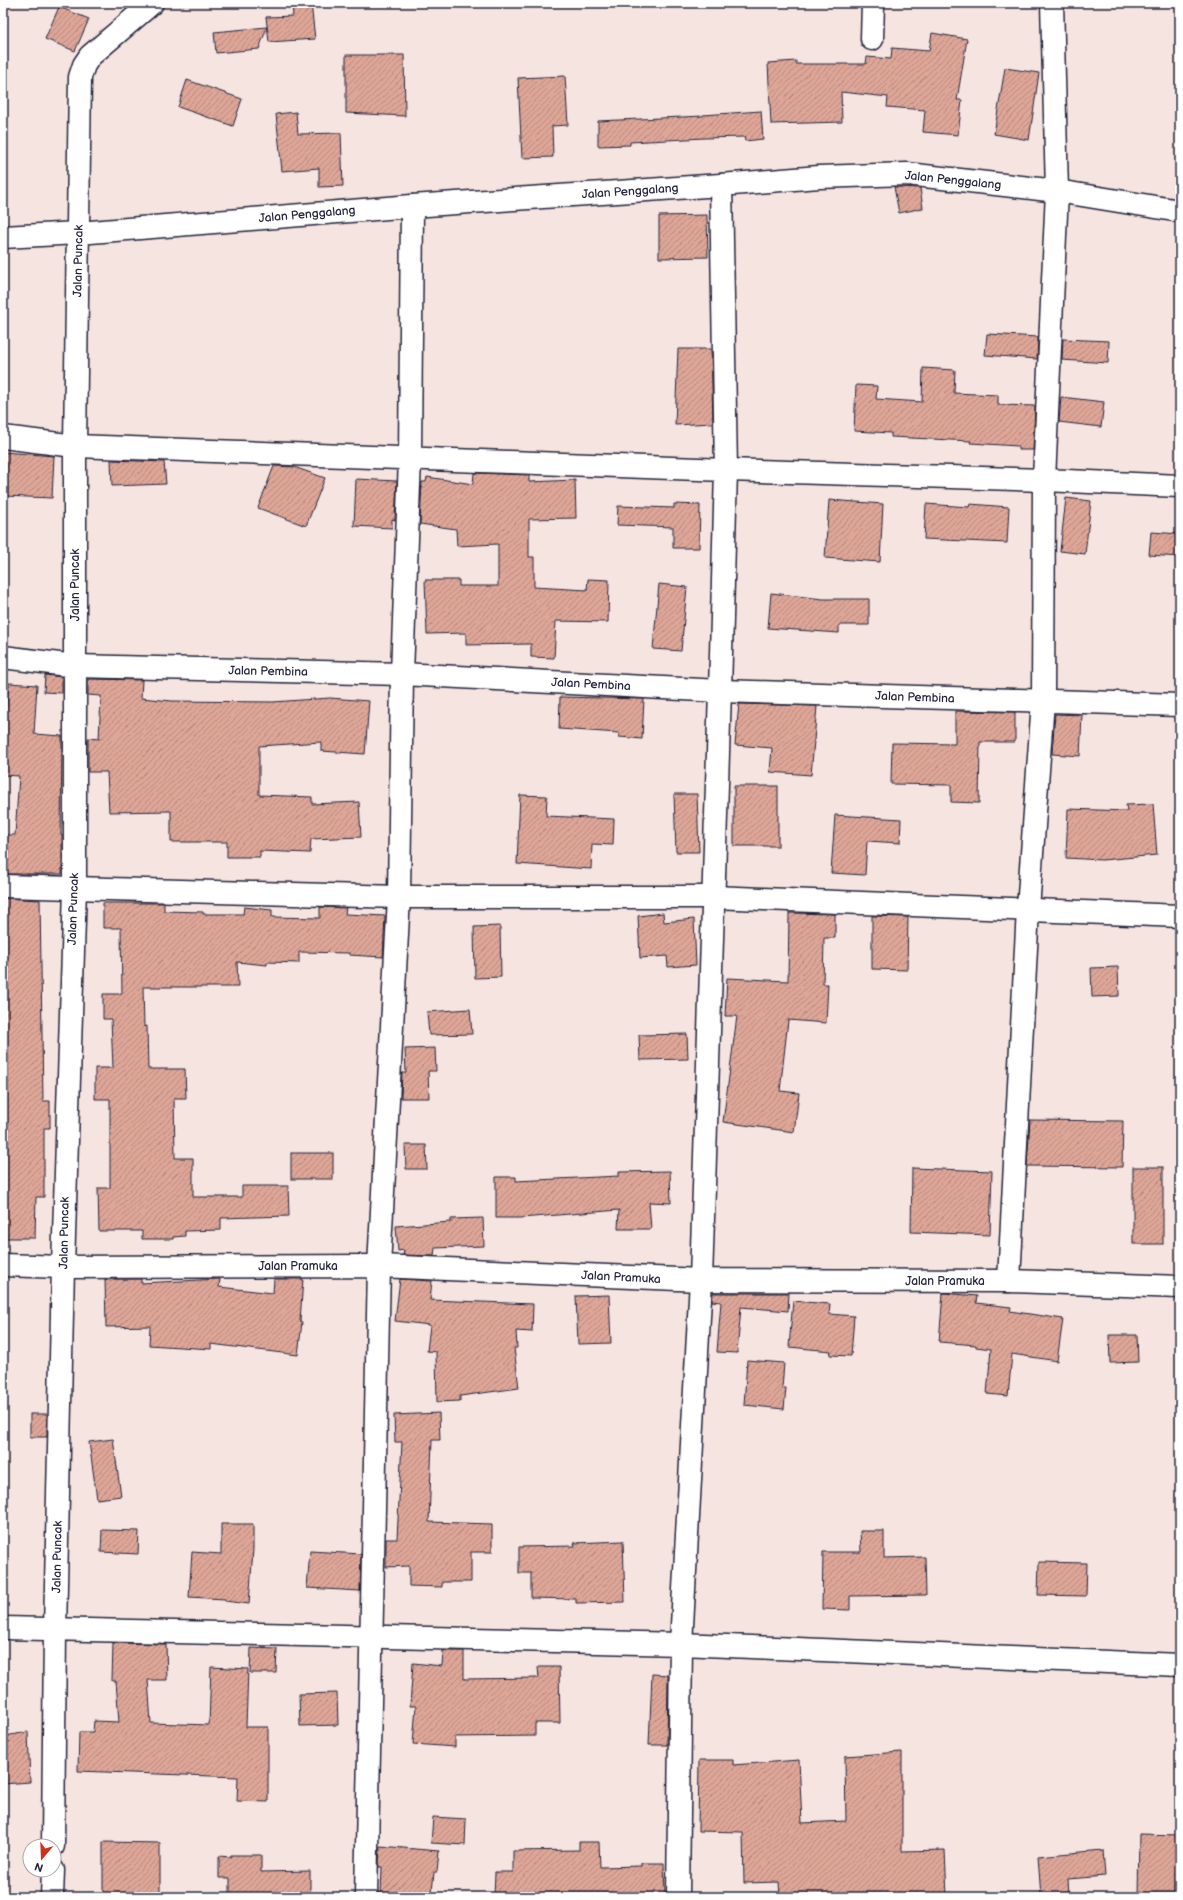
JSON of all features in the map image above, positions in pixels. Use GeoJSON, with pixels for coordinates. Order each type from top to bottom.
{"type":"FeatureCollection","features":[{"type":"Feature","properties":{"kind":"street","name":"Jalan Puncak"},"geometry":{"type":"LineString","coordinates":[[53,1838],[55,1631],[63,1267],[75,888],[75,446],[80,77],[84,65],[90,56],[152,3]]}},
{"type":"Feature","properties":{"kind":"street"},"geometry":{"type":"LineString","coordinates":[[872,39],[873,3]]}},
{"type":"Feature","properties":{"kind":"street"},"geometry":{"type":"LineString","coordinates":[[1009,1281],[1028,908],[1043,701],[1044,480],[1057,191],[1052,3]]}},
{"type":"Feature","properties":{"kind":"street","name":"Jalan Penggalang"},"geometry":{"type":"LineString","coordinates":[[3,237],[78,233],[412,206],[819,177],[908,174],[1057,191],[1180,211]]}},
{"type":"Feature","properties":{"kind":"street"},"geometry":{"type":"LineString","coordinates":[[678,1897],[682,1644],[701,1280],[726,470],[721,185]]}},
{"type":"Feature","properties":{"kind":"street"},"geometry":{"type":"LineString","coordinates":[[366,1897],[373,1637],[379,1266],[399,897],[402,674],[410,458],[412,206]]}},
{"type":"Feature","properties":{"kind":"street"},"geometry":{"type":"LineString","coordinates":[[3,437],[75,446],[1180,486]]}},
{"type":"Feature","properties":{"kind":"street","name":"Jalan Pembina"},"geometry":{"type":"LineString","coordinates":[[3,657],[75,666],[402,674],[720,691],[1180,705]]}},
{"type":"Feature","properties":{"kind":"street"},"geometry":{"type":"LineString","coordinates":[[3,886],[399,897],[714,897],[1028,908],[1180,916]]}},
{"type":"Feature","properties":{"kind":"street","name":"Jalan Pramuka"},"geometry":{"type":"LineString","coordinates":[[3,1265],[63,1267],[379,1266],[701,1280],[1009,1281],[1180,1287]]}},
{"type":"Feature","properties":{"kind":"street"},"geometry":{"type":"LineString","coordinates":[[3,1628],[55,1631],[682,1644],[1180,1665]]}},
{"type":"Feature","properties":{"kind":"street"},"geometry":{"type":"LineString","coordinates":[[52,1878],[52,1897]]}},
{"type":"Feature","properties":{"kind":"building"},"geometry":{"type":"Polygon","coordinates":[[[292,3],[311,3],[315,39],[269,42],[266,17],[293,16],[292,3]]]}},
{"type":"Feature","properties":{"kind":"building"},"geometry":{"type":"Polygon","coordinates":[[[59,7],[89,19],[75,51],[45,39],[59,7]]]}},
{"type":"Feature","properties":{"kind":"building"},"geometry":{"type":"Polygon","coordinates":[[[267,27],[259,49],[216,53],[214,32],[267,27]]]}},
{"type":"Feature","properties":{"kind":"building"},"geometry":{"type":"Polygon","coordinates":[[[932,33],[967,39],[957,100],[962,100],[958,135],[923,132],[925,110],[887,107],[888,97],[841,92],[842,122],[771,124],[768,63],[796,61],[796,64],[866,64],[867,57],[891,59],[892,48],[929,51],[932,33]]]}},
{"type":"Feature","properties":{"kind":"building"},"geometry":{"type":"Polygon","coordinates":[[[346,55],[404,55],[405,116],[346,113],[346,55]]]}},
{"type":"Feature","properties":{"kind":"building"},"geometry":{"type":"Polygon","coordinates":[[[1005,68],[1039,73],[1029,140],[994,134],[1005,68]]]}},
{"type":"Feature","properties":{"kind":"building"},"geometry":{"type":"Polygon","coordinates":[[[565,76],[568,125],[552,126],[553,157],[522,158],[518,78],[565,76]]]}},
{"type":"Feature","properties":{"kind":"building"},"geometry":{"type":"Polygon","coordinates":[[[187,80],[242,99],[233,126],[178,107],[187,80]]]}},
{"type":"Feature","properties":{"kind":"building"},"geometry":{"type":"Polygon","coordinates":[[[761,111],[763,139],[745,141],[744,137],[704,138],[630,142],[630,145],[598,146],[598,121],[703,116],[761,111]]]}},
{"type":"Feature","properties":{"kind":"building"},"geometry":{"type":"Polygon","coordinates":[[[296,112],[298,134],[341,133],[343,186],[319,187],[319,168],[282,171],[276,114],[296,112]]]}},
{"type":"Feature","properties":{"kind":"building"},"geometry":{"type":"Polygon","coordinates":[[[894,187],[920,188],[923,208],[899,213],[894,187]]]}},
{"type":"Feature","properties":{"kind":"building"},"geometry":{"type":"Polygon","coordinates":[[[707,215],[708,257],[659,258],[659,216],[707,215]]]}},
{"type":"Feature","properties":{"kind":"building"},"geometry":{"type":"Polygon","coordinates":[[[987,334],[1038,337],[1037,359],[985,355],[987,334]]]}},
{"type":"Feature","properties":{"kind":"building"},"geometry":{"type":"Polygon","coordinates":[[[1063,339],[1109,341],[1108,363],[1062,360],[1063,339]]]}},
{"type":"Feature","properties":{"kind":"building"},"geometry":{"type":"Polygon","coordinates":[[[678,349],[711,349],[713,423],[675,425],[678,349]]]}},
{"type":"Feature","properties":{"kind":"building"},"geometry":{"type":"Polygon","coordinates":[[[923,368],[955,370],[954,393],[998,395],[998,405],[1035,406],[1033,450],[1018,450],[1018,446],[970,443],[971,441],[891,437],[891,433],[854,431],[856,385],[877,386],[876,399],[922,402],[923,368]]]}},
{"type":"Feature","properties":{"kind":"building"},"geometry":{"type":"Polygon","coordinates":[[[1061,397],[1104,402],[1101,427],[1059,422],[1061,397]]]}},
{"type":"Feature","properties":{"kind":"building"},"geometry":{"type":"Polygon","coordinates":[[[3,452],[54,456],[52,498],[3,496],[3,452]]]}},
{"type":"Feature","properties":{"kind":"building"},"geometry":{"type":"Polygon","coordinates":[[[111,460],[164,462],[166,484],[112,486],[111,460]]]}},
{"type":"Feature","properties":{"kind":"building"},"geometry":{"type":"Polygon","coordinates":[[[274,466],[294,467],[325,478],[306,526],[258,508],[274,466]]]}},
{"type":"Feature","properties":{"kind":"building"},"geometry":{"type":"Polygon","coordinates":[[[474,473],[529,475],[529,482],[575,480],[576,518],[529,519],[529,557],[534,557],[534,587],[587,590],[588,579],[609,580],[608,622],[556,621],[554,658],[531,657],[531,644],[466,645],[466,633],[427,634],[425,580],[459,580],[459,586],[498,586],[498,544],[457,546],[456,529],[420,524],[422,482],[426,482],[427,477],[473,484],[474,473]]]}},
{"type":"Feature","properties":{"kind":"building"},"geometry":{"type":"Polygon","coordinates":[[[356,479],[397,481],[395,520],[392,519],[392,528],[354,526],[356,479]]]}},
{"type":"Feature","properties":{"kind":"building"},"geometry":{"type":"Polygon","coordinates":[[[1066,498],[1091,501],[1085,554],[1060,551],[1066,498]]]}},
{"type":"Feature","properties":{"kind":"building"},"geometry":{"type":"Polygon","coordinates":[[[829,500],[883,504],[880,562],[825,558],[829,500]]]}},
{"type":"Feature","properties":{"kind":"building"},"geometry":{"type":"Polygon","coordinates":[[[674,504],[700,505],[699,548],[673,548],[673,527],[617,525],[618,506],[674,508],[674,504]]]}},
{"type":"Feature","properties":{"kind":"building"},"geometry":{"type":"Polygon","coordinates":[[[926,504],[969,507],[970,504],[1009,507],[1007,543],[924,539],[926,504]]]}},
{"type":"Feature","properties":{"kind":"building"},"geometry":{"type":"Polygon","coordinates":[[[1151,532],[1180,534],[1180,557],[1149,555],[1151,532]]]}},
{"type":"Feature","properties":{"kind":"building"},"geometry":{"type":"Polygon","coordinates":[[[659,584],[687,587],[681,651],[653,649],[659,584]]]}},
{"type":"Feature","properties":{"kind":"building"},"geometry":{"type":"Polygon","coordinates":[[[771,593],[823,599],[869,599],[869,625],[839,625],[839,633],[768,628],[771,593]]]}},
{"type":"Feature","properties":{"kind":"building"},"geometry":{"type":"Polygon","coordinates":[[[45,675],[62,677],[62,693],[44,692],[45,675]]]}},
{"type":"Feature","properties":{"kind":"building"},"geometry":{"type":"Polygon","coordinates":[[[88,679],[142,680],[141,698],[172,701],[273,702],[330,698],[369,701],[365,754],[321,751],[321,742],[259,746],[259,795],[312,797],[312,804],[359,802],[361,837],[311,839],[310,853],[260,851],[260,857],[227,857],[227,842],[171,842],[171,811],[109,812],[107,772],[88,772],[88,738],[99,739],[101,696],[88,695],[88,679]]]}},
{"type":"Feature","properties":{"kind":"building"},"geometry":{"type":"Polygon","coordinates":[[[9,683],[37,685],[34,734],[62,736],[62,874],[3,874],[3,835],[15,835],[19,776],[3,775],[3,744],[9,683]]]}},
{"type":"Feature","properties":{"kind":"building"},"geometry":{"type":"Polygon","coordinates":[[[560,697],[644,699],[642,739],[619,737],[619,733],[559,729],[560,697]]]}},
{"type":"Feature","properties":{"kind":"building"},"geometry":{"type":"Polygon","coordinates":[[[739,704],[817,706],[811,775],[770,772],[772,748],[735,745],[739,704]]]}},
{"type":"Feature","properties":{"kind":"building"},"geometry":{"type":"Polygon","coordinates":[[[955,711],[1015,712],[1015,742],[980,742],[979,803],[951,802],[951,785],[891,784],[892,743],[955,744],[955,711]]]}},
{"type":"Feature","properties":{"kind":"building"},"geometry":{"type":"Polygon","coordinates":[[[1055,714],[1082,715],[1080,756],[1052,754],[1055,714]]]}},
{"type":"Feature","properties":{"kind":"building"},"geometry":{"type":"Polygon","coordinates":[[[734,786],[778,786],[778,846],[734,846],[734,786]]]}},
{"type":"Feature","properties":{"kind":"building"},"geometry":{"type":"Polygon","coordinates":[[[674,794],[697,794],[699,852],[676,852],[674,794]]]}},
{"type":"Feature","properties":{"kind":"building"},"geometry":{"type":"Polygon","coordinates":[[[520,795],[547,796],[546,816],[614,819],[613,845],[592,844],[591,869],[517,864],[520,795]]]}},
{"type":"Feature","properties":{"kind":"building"},"geometry":{"type":"Polygon","coordinates":[[[1153,804],[1157,855],[1102,860],[1066,858],[1068,809],[1127,811],[1126,805],[1153,804]]]}},
{"type":"Feature","properties":{"kind":"building"},"geometry":{"type":"Polygon","coordinates":[[[835,815],[901,819],[900,843],[867,841],[865,875],[831,873],[835,815]]]}},
{"type":"Feature","properties":{"kind":"building"},"geometry":{"type":"Polygon","coordinates":[[[3,898],[40,900],[43,1101],[50,1101],[50,1128],[44,1128],[44,1197],[36,1197],[35,1238],[3,1238],[3,898]]]}},
{"type":"Feature","properties":{"kind":"building"},"geometry":{"type":"Polygon","coordinates":[[[103,903],[164,903],[164,911],[203,912],[203,914],[243,914],[244,907],[272,910],[272,917],[320,918],[320,907],[346,908],[345,914],[385,916],[383,957],[349,955],[349,953],[299,952],[299,963],[267,962],[267,965],[237,962],[238,987],[143,987],[144,1027],[147,1026],[148,1069],[185,1069],[186,1098],[174,1098],[175,1158],[193,1158],[193,1197],[242,1197],[242,1186],[288,1186],[289,1216],[221,1218],[221,1230],[185,1231],[185,1236],[173,1237],[173,1239],[142,1239],[142,1231],[99,1231],[98,1188],[110,1188],[110,1099],[95,1099],[95,1068],[113,1068],[111,1019],[103,1019],[103,994],[122,994],[121,928],[103,928],[103,903]]]}},
{"type":"Feature","properties":{"kind":"building"},"geometry":{"type":"Polygon","coordinates":[[[663,913],[664,922],[694,919],[696,965],[668,967],[667,956],[640,958],[638,916],[663,913]]]}},
{"type":"Feature","properties":{"kind":"building"},"geometry":{"type":"Polygon","coordinates":[[[789,913],[835,914],[835,938],[824,938],[823,984],[828,984],[826,1023],[788,1020],[780,1091],[799,1093],[794,1132],[723,1122],[737,1016],[725,1016],[727,978],[788,981],[789,913]]]}},
{"type":"Feature","properties":{"kind":"building"},"geometry":{"type":"Polygon","coordinates":[[[872,916],[908,917],[907,970],[872,969],[872,916]]]}},
{"type":"Feature","properties":{"kind":"building"},"geometry":{"type":"Polygon","coordinates":[[[500,926],[501,977],[475,978],[474,927],[500,926]]]}},
{"type":"Feature","properties":{"kind":"building"},"geometry":{"type":"Polygon","coordinates":[[[1118,967],[1119,996],[1092,997],[1091,968],[1118,967]]]}},
{"type":"Feature","properties":{"kind":"building"},"geometry":{"type":"Polygon","coordinates":[[[470,1009],[472,1034],[429,1035],[427,1012],[470,1009]]]}},
{"type":"Feature","properties":{"kind":"building"},"geometry":{"type":"Polygon","coordinates":[[[687,1034],[688,1059],[640,1060],[639,1035],[687,1034]]]}},
{"type":"Feature","properties":{"kind":"building"},"geometry":{"type":"Polygon","coordinates":[[[435,1048],[436,1071],[428,1071],[429,1098],[401,1098],[402,1073],[406,1073],[405,1049],[435,1048]]]}},
{"type":"Feature","properties":{"kind":"building"},"geometry":{"type":"Polygon","coordinates":[[[1030,1120],[1123,1121],[1122,1167],[1027,1166],[1030,1120]]]}},
{"type":"Feature","properties":{"kind":"building"},"geometry":{"type":"Polygon","coordinates":[[[405,1145],[426,1145],[427,1169],[406,1169],[405,1145]]]}},
{"type":"Feature","properties":{"kind":"building"},"geometry":{"type":"Polygon","coordinates":[[[291,1153],[333,1153],[333,1179],[291,1179],[291,1153]]]}},
{"type":"Feature","properties":{"kind":"building"},"geometry":{"type":"Polygon","coordinates":[[[1133,1167],[1163,1167],[1163,1244],[1133,1244],[1133,1167]]]}},
{"type":"Feature","properties":{"kind":"building"},"geometry":{"type":"Polygon","coordinates":[[[912,1168],[992,1171],[990,1235],[911,1232],[912,1168]]]}},
{"type":"Feature","properties":{"kind":"building"},"geometry":{"type":"Polygon","coordinates":[[[670,1171],[671,1203],[649,1202],[651,1229],[618,1229],[619,1210],[521,1218],[496,1218],[496,1177],[516,1177],[516,1181],[619,1176],[619,1172],[670,1171]]]}},
{"type":"Feature","properties":{"kind":"building"},"geometry":{"type":"Polygon","coordinates":[[[483,1218],[484,1246],[435,1248],[434,1256],[403,1255],[404,1250],[398,1251],[396,1226],[451,1222],[451,1219],[483,1218]]]}},
{"type":"Feature","properties":{"kind":"building"},"geometry":{"type":"Polygon","coordinates":[[[105,1279],[141,1279],[141,1283],[220,1279],[219,1287],[273,1293],[274,1279],[303,1279],[300,1321],[302,1322],[298,1355],[211,1344],[211,1349],[149,1345],[150,1326],[106,1327],[105,1279]]]}},
{"type":"Feature","properties":{"kind":"building"},"geometry":{"type":"Polygon","coordinates":[[[400,1279],[432,1281],[430,1300],[533,1304],[532,1332],[516,1331],[517,1348],[514,1348],[519,1388],[460,1396],[460,1401],[437,1402],[436,1352],[427,1351],[430,1325],[395,1321],[400,1279]]]}},
{"type":"Feature","properties":{"kind":"building"},"geometry":{"type":"Polygon","coordinates":[[[713,1293],[789,1293],[788,1311],[741,1307],[737,1353],[717,1352],[721,1302],[712,1301],[713,1293]]]}},
{"type":"Feature","properties":{"kind":"building"},"geometry":{"type":"Polygon","coordinates":[[[943,1293],[977,1296],[976,1303],[1011,1307],[1010,1311],[1063,1319],[1057,1361],[1012,1354],[1008,1396],[987,1394],[991,1349],[976,1347],[976,1345],[939,1342],[943,1293]]]}},
{"type":"Feature","properties":{"kind":"building"},"geometry":{"type":"Polygon","coordinates":[[[609,1295],[611,1343],[578,1344],[576,1296],[609,1295]]]}},
{"type":"Feature","properties":{"kind":"building"},"geometry":{"type":"Polygon","coordinates":[[[793,1301],[830,1304],[829,1314],[854,1316],[851,1356],[830,1355],[831,1351],[789,1347],[793,1301]]]}},
{"type":"Feature","properties":{"kind":"building"},"geometry":{"type":"Polygon","coordinates":[[[1109,1335],[1137,1335],[1138,1362],[1110,1363],[1109,1335]]]}},
{"type":"Feature","properties":{"kind":"building"},"geometry":{"type":"Polygon","coordinates":[[[747,1360],[784,1363],[782,1388],[786,1388],[784,1409],[744,1405],[747,1360]]]}},
{"type":"Feature","properties":{"kind":"building"},"geometry":{"type":"Polygon","coordinates":[[[439,1413],[440,1440],[432,1440],[429,1522],[492,1524],[492,1552],[471,1552],[471,1582],[442,1582],[442,1587],[409,1586],[409,1566],[386,1567],[386,1539],[397,1539],[402,1442],[395,1442],[394,1415],[439,1413]]]}},
{"type":"Feature","properties":{"kind":"building"},"geometry":{"type":"Polygon","coordinates":[[[30,1414],[47,1414],[47,1437],[30,1437],[30,1414]]]}},
{"type":"Feature","properties":{"kind":"building"},"geometry":{"type":"Polygon","coordinates":[[[113,1439],[121,1496],[97,1499],[89,1442],[113,1439]]]}},
{"type":"Feature","properties":{"kind":"building"},"geometry":{"type":"Polygon","coordinates":[[[221,1524],[253,1524],[253,1549],[249,1604],[225,1601],[225,1599],[189,1597],[192,1552],[221,1554],[221,1524]]]}},
{"type":"Feature","properties":{"kind":"building"},"geometry":{"type":"Polygon","coordinates":[[[102,1530],[139,1531],[138,1554],[101,1552],[102,1530]]]}},
{"type":"Feature","properties":{"kind":"building"},"geometry":{"type":"Polygon","coordinates":[[[860,1531],[884,1531],[884,1558],[925,1557],[926,1595],[850,1596],[850,1610],[822,1609],[823,1552],[861,1552],[860,1531]]]}},
{"type":"Feature","properties":{"kind":"building"},"geometry":{"type":"Polygon","coordinates":[[[623,1541],[625,1602],[576,1603],[576,1599],[531,1598],[531,1573],[519,1573],[519,1547],[575,1546],[574,1543],[623,1541]]]}},
{"type":"Feature","properties":{"kind":"building"},"geometry":{"type":"Polygon","coordinates":[[[310,1551],[361,1554],[360,1591],[307,1588],[310,1551]]]}},
{"type":"Feature","properties":{"kind":"building"},"geometry":{"type":"Polygon","coordinates":[[[1039,1562],[1087,1563],[1086,1596],[1038,1595],[1039,1562]]]}},
{"type":"Feature","properties":{"kind":"building"},"geometry":{"type":"Polygon","coordinates":[[[113,1643],[166,1644],[167,1680],[148,1680],[151,1723],[209,1725],[211,1667],[248,1669],[246,1727],[268,1727],[268,1802],[237,1801],[238,1777],[78,1771],[79,1732],[93,1732],[94,1721],[119,1722],[116,1681],[112,1681],[113,1643]]]}},
{"type":"Feature","properties":{"kind":"building"},"geometry":{"type":"Polygon","coordinates":[[[251,1648],[277,1649],[276,1673],[250,1673],[251,1648]]]}},
{"type":"Feature","properties":{"kind":"building"},"geometry":{"type":"Polygon","coordinates":[[[443,1651],[464,1651],[464,1679],[539,1678],[538,1667],[559,1667],[560,1723],[535,1723],[535,1736],[455,1737],[455,1747],[413,1744],[416,1706],[410,1706],[413,1663],[442,1666],[443,1651]]]}},
{"type":"Feature","properties":{"kind":"building"},"geometry":{"type":"Polygon","coordinates":[[[652,1674],[668,1675],[667,1745],[649,1745],[652,1674]]]}},
{"type":"Feature","properties":{"kind":"building"},"geometry":{"type":"Polygon","coordinates":[[[337,1693],[338,1725],[300,1726],[299,1694],[337,1693]]]}},
{"type":"Feature","properties":{"kind":"building"},"geometry":{"type":"Polygon","coordinates":[[[28,1732],[30,1782],[3,1784],[3,1757],[8,1756],[5,1736],[28,1732]]]}},
{"type":"Feature","properties":{"kind":"building"},"geometry":{"type":"Polygon","coordinates":[[[902,1752],[902,1851],[945,1850],[947,1897],[780,1897],[779,1882],[744,1883],[743,1832],[698,1831],[699,1760],[733,1760],[733,1765],[799,1760],[802,1823],[846,1821],[845,1756],[902,1752]]]}},
{"type":"Feature","properties":{"kind":"building"},"geometry":{"type":"Polygon","coordinates":[[[433,1817],[466,1819],[465,1845],[431,1843],[433,1817]]]}},
{"type":"Feature","properties":{"kind":"building"},"geometry":{"type":"Polygon","coordinates":[[[1139,1834],[1180,1835],[1180,1897],[1138,1897],[1139,1834]]]}},
{"type":"Feature","properties":{"kind":"building"},"geometry":{"type":"Polygon","coordinates":[[[103,1842],[160,1843],[160,1897],[103,1897],[103,1842]]]}},
{"type":"Feature","properties":{"kind":"building"},"geometry":{"type":"Polygon","coordinates":[[[579,1842],[599,1842],[600,1867],[641,1866],[641,1863],[664,1863],[665,1897],[641,1897],[641,1893],[600,1894],[600,1897],[494,1897],[495,1872],[513,1872],[513,1851],[579,1850],[579,1842]]]}},
{"type":"Feature","properties":{"kind":"building"},"geometry":{"type":"Polygon","coordinates":[[[380,1846],[439,1851],[437,1872],[434,1872],[432,1892],[427,1891],[427,1897],[381,1897],[382,1867],[379,1867],[380,1846]]]}},
{"type":"Feature","properties":{"kind":"building"},"geometry":{"type":"Polygon","coordinates":[[[1103,1850],[1105,1876],[1068,1879],[1069,1897],[1041,1897],[1038,1856],[1103,1850]]]}},
{"type":"Feature","properties":{"kind":"building"},"geometry":{"type":"Polygon","coordinates":[[[231,1855],[261,1855],[261,1872],[310,1871],[310,1897],[230,1897],[230,1878],[219,1878],[219,1856],[230,1857],[231,1855]]]}}]}
